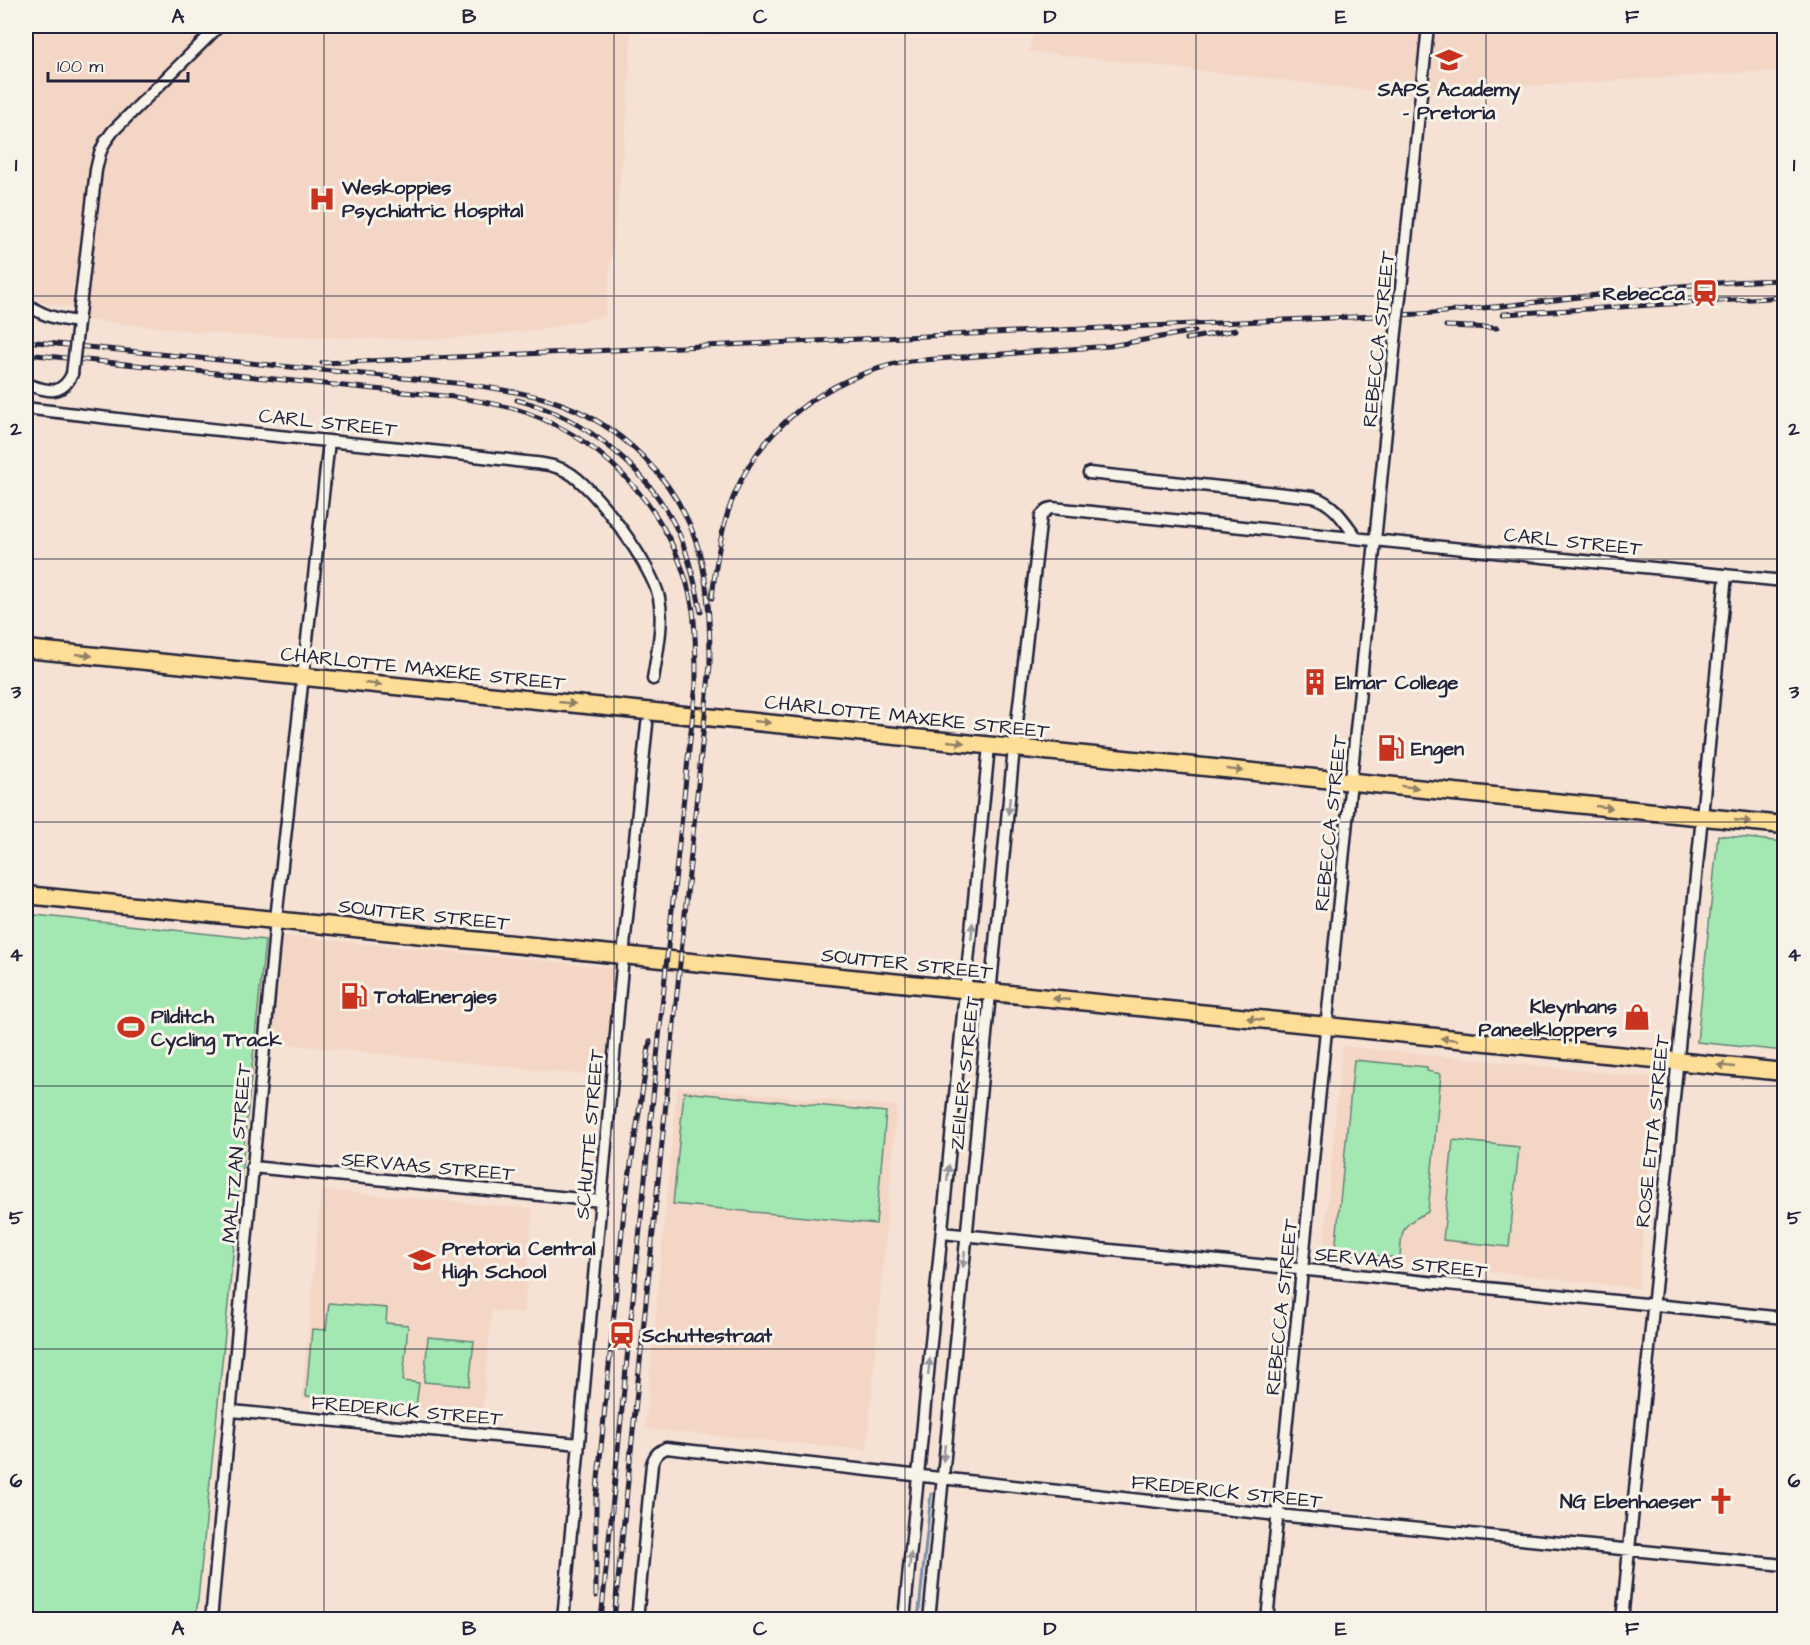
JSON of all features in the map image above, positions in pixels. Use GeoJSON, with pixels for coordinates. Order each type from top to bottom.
{"type":"FeatureCollection","features":[{"type":"Feature","properties":{"kind":"main road","name":"CHARLOTTE MAXEKE STREET"},"geometry":{"type":"LineString","coordinates":[[26,649],[1785,825]]}},
{"type":"Feature","properties":{"kind":"main road","name":"SOUTTER STREET"},"geometry":{"type":"LineString","coordinates":[[26,895],[1785,1072]]}},
{"type":"Feature","properties":{"kind":"street"},"geometry":{"type":"LineString","coordinates":[[26,384],[44,390],[57,390],[67,383],[72,374],[96,170],[105,141],[219,26]]}},
{"type":"Feature","properties":{"kind":"street","name":"REBECCA STREET"},"geometry":{"type":"LineString","coordinates":[[1267,1620],[1427,27]]}},
{"type":"Feature","properties":{"kind":"street"},"geometry":{"type":"LineString","coordinates":[[26,303],[37,312],[52,318],[78,322]]}},
{"type":"Feature","properties":{"kind":"street","name":"CARL STREET"},"geometry":{"type":"LineString","coordinates":[[26,408],[436,451],[553,466],[565,471],[579,480],[609,514],[638,551],[647,567],[659,597],[660,621],[653,679]]}},
{"type":"Feature","properties":{"kind":"street","name":"MALTZAN STREET"},"geometry":{"type":"LineString","coordinates":[[211,1620],[276,919],[330,441]]}},
{"type":"Feature","properties":{"kind":"street"},"geometry":{"type":"LineString","coordinates":[[1089,473],[1313,497],[1332,506],[1357,538]]}},
{"type":"Feature","properties":{"kind":"street","name":"CARL STREET"},"geometry":{"type":"LineString","coordinates":[[1038,530],[1041,516],[1052,508],[1785,580]]}},
{"type":"Feature","properties":{"kind":"street","name":"ZEILER STREET"},"geometry":{"type":"LineString","coordinates":[[929,1620],[1014,748],[1038,530]]}},
{"type":"Feature","properties":{"kind":"street","name":"ROSE ETTA STREET"},"geometry":{"type":"LineString","coordinates":[[1622,1620],[1726,575]]}},
{"type":"Feature","properties":{"kind":"street","name":"SCHUTTE STREET"},"geometry":{"type":"LineString","coordinates":[[563,1620],[623,956],[647,724]]}},
{"type":"Feature","properties":{"kind":"street","name":"ZEILER STREET"},"geometry":{"type":"LineString","coordinates":[[904,1620],[989,746]]}},
{"type":"Feature","properties":{"kind":"street","name":"SERVAAS STREET"},"geometry":{"type":"LineString","coordinates":[[252,1167],[601,1201]]}},
{"type":"Feature","properties":{"kind":"street","name":"SERVAAS STREET"},"geometry":{"type":"LineString","coordinates":[[942,1233],[1785,1318]]}},
{"type":"Feature","properties":{"kind":"street","name":"FREDERICK STREET"},"geometry":{"type":"LineString","coordinates":[[232,1411],[579,1444]]}},
{"type":"Feature","properties":{"kind":"street","name":"FREDERICK STREET"},"geometry":{"type":"LineString","coordinates":[[637,1620],[652,1464],[658,1451],[666,1448],[1278,1515],[1785,1565]]}},
{"type":"Feature","properties":{"kind":"shaded area","name":"Weskoppies Psychiatric Hospital"},"geometry":{"type":"Polygon","coordinates":[[[26,26],[723,26],[719,36],[631,31],[628,108],[605,316],[537,330],[432,340],[232,335],[86,320],[87,309],[47,304],[36,300],[26,289],[26,26]]]}},
{"type":"Feature","properties":{"kind":"shaded area","name":"SAPS Academy - Pretoria"},"geometry":{"type":"Polygon","coordinates":[[[1035,26],[1784,26],[1784,70],[1403,94],[1029,51],[1035,26]]]}},
{"type":"Feature","properties":{"kind":"shaded area"},"geometry":{"type":"Polygon","coordinates":[[[265,934],[618,968],[607,1077],[254,1041],[265,934]]]}},
{"type":"Feature","properties":{"kind":"shaded area"},"geometry":{"type":"Polygon","coordinates":[[[1342,1046],[1657,1078],[1638,1288],[1323,1253],[1342,1046]]]}},
{"type":"Feature","properties":{"kind":"shaded area"},"geometry":{"type":"Polygon","coordinates":[[[677,1087],[897,1106],[867,1450],[645,1429],[677,1087]]]}},
{"type":"Feature","properties":{"kind":"shaded area","name":"Pretoria Central High School"},"geometry":{"type":"Polygon","coordinates":[[[321,1190],[533,1209],[524,1313],[492,1311],[482,1415],[302,1399],[321,1190]]]}},
{"type":"Feature","properties":{"kind":"green space"},"geometry":{"type":"Polygon","coordinates":[[[1718,835],[1784,842],[1784,1051],[1697,1042],[1718,835]]]}},
{"type":"Feature","properties":{"kind":"green space"},"geometry":{"type":"Polygon","coordinates":[[[26,914],[265,940],[196,1619],[26,1619],[26,914]]]}},
{"type":"Feature","properties":{"kind":"green space"},"geometry":{"type":"Polygon","coordinates":[[[1354,1060],[1427,1067],[1427,1071],[1441,1074],[1428,1212],[1412,1221],[1404,1229],[1400,1258],[1335,1252],[1354,1060]]]}},
{"type":"Feature","properties":{"kind":"green space"},"geometry":{"type":"Polygon","coordinates":[[[684,1092],[886,1112],[876,1224],[673,1204],[684,1092]]]}},
{"type":"Feature","properties":{"kind":"green space"},"geometry":{"type":"Polygon","coordinates":[[[1453,1140],[1519,1147],[1509,1247],[1443,1240],[1453,1140]]]}},
{"type":"Feature","properties":{"kind":"green space"},"geometry":{"type":"Polygon","coordinates":[[[329,1303],[387,1308],[386,1323],[408,1325],[403,1381],[419,1383],[416,1407],[306,1396],[312,1329],[326,1330],[329,1303]]]}},
{"type":"Feature","properties":{"kind":"green space"},"geometry":{"type":"Polygon","coordinates":[[[428,1337],[474,1341],[469,1386],[424,1382],[428,1337]]]}},
{"type":"Feature","properties":{"kind":"waterway"},"geometry":{"type":"LineString","coordinates":[[918,1620],[931,1494]]}},
{"type":"Feature","properties":{"kind":"railway"},"geometry":{"type":"LineString","coordinates":[[322,363],[1419,314],[1647,289],[1784,280]]}},
{"type":"Feature","properties":{"kind":"railway"},"geometry":{"type":"LineString","coordinates":[[1503,314],[1784,297]]}},
{"type":"Feature","properties":{"kind":"railway"},"geometry":{"type":"LineString","coordinates":[[1446,326],[1497,328]]}},
{"type":"Feature","properties":{"kind":"railway"},"geometry":{"type":"LineString","coordinates":[[1186,339],[1236,330]]}},
{"type":"Feature","properties":{"kind":"railway"},"geometry":{"type":"LineString","coordinates":[[712,598],[722,533],[740,482],[756,456],[775,432],[823,393],[879,368],[910,361],[1110,346],[1195,331]]}},
{"type":"Feature","properties":{"kind":"railway"},"geometry":{"type":"LineString","coordinates":[[26,341],[465,384],[518,392],[550,400],[576,410],[623,439],[662,478],[690,525],[705,579],[710,665],[614,1620]]}},
{"type":"Feature","properties":{"kind":"railway"},"geometry":{"type":"LineString","coordinates":[[26,354],[454,397],[516,409],[557,426],[586,443],[612,465],[636,489],[656,516],[673,546],[685,578],[693,611],[696,684],[601,1620]]}},
{"type":"Feature","properties":{"kind":"railway"},"geometry":{"type":"LineString","coordinates":[[517,400],[568,419],[614,450],[634,469],[668,512],[680,536],[701,612]]}},
{"type":"Feature","properties":{"kind":"railway"},"geometry":{"type":"LineString","coordinates":[[596,1596],[596,1500],[624,1210],[650,1041]]}},
{"type":"Feature","properties":{"kind":"place","name":"SAPS Academy - Pretoria"},"geometry":{"type":"Point","coordinates":[1449,60]}},
{"type":"Feature","properties":{"kind":"place","name":"Weskoppies Psychiatric Hospital"},"geometry":{"type":"Point","coordinates":[322,199]}},
{"type":"Feature","properties":{"kind":"place","name":"Rebecca"},"geometry":{"type":"Point","coordinates":[1705,293]}},
{"type":"Feature","properties":{"kind":"place","name":"Elmar College"},"geometry":{"type":"Point","coordinates":[1315,682]}},
{"type":"Feature","properties":{"kind":"place","name":"Engen"},"geometry":{"type":"Point","coordinates":[1391,748]}},
{"type":"Feature","properties":{"kind":"place","name":"TotalEnergies"},"geometry":{"type":"Point","coordinates":[354,996]}},
{"type":"Feature","properties":{"kind":"place","name":"Kleynhans Paneelkloppers"},"geometry":{"type":"Point","coordinates":[1637,1017]}},
{"type":"Feature","properties":{"kind":"place","name":"Pilditch Cycling Track"},"geometry":{"type":"Point","coordinates":[131,1027]}},
{"type":"Feature","properties":{"kind":"place","name":"Pretoria Central High School"},"geometry":{"type":"Point","coordinates":[422,1260]}},
{"type":"Feature","properties":{"kind":"place","name":"Schuttestraat"},"geometry":{"type":"Point","coordinates":[622,1335]}},
{"type":"Feature","properties":{"kind":"place","name":"NG Ebenhaeser"},"geometry":{"type":"Point","coordinates":[1721,1501]}}]}
